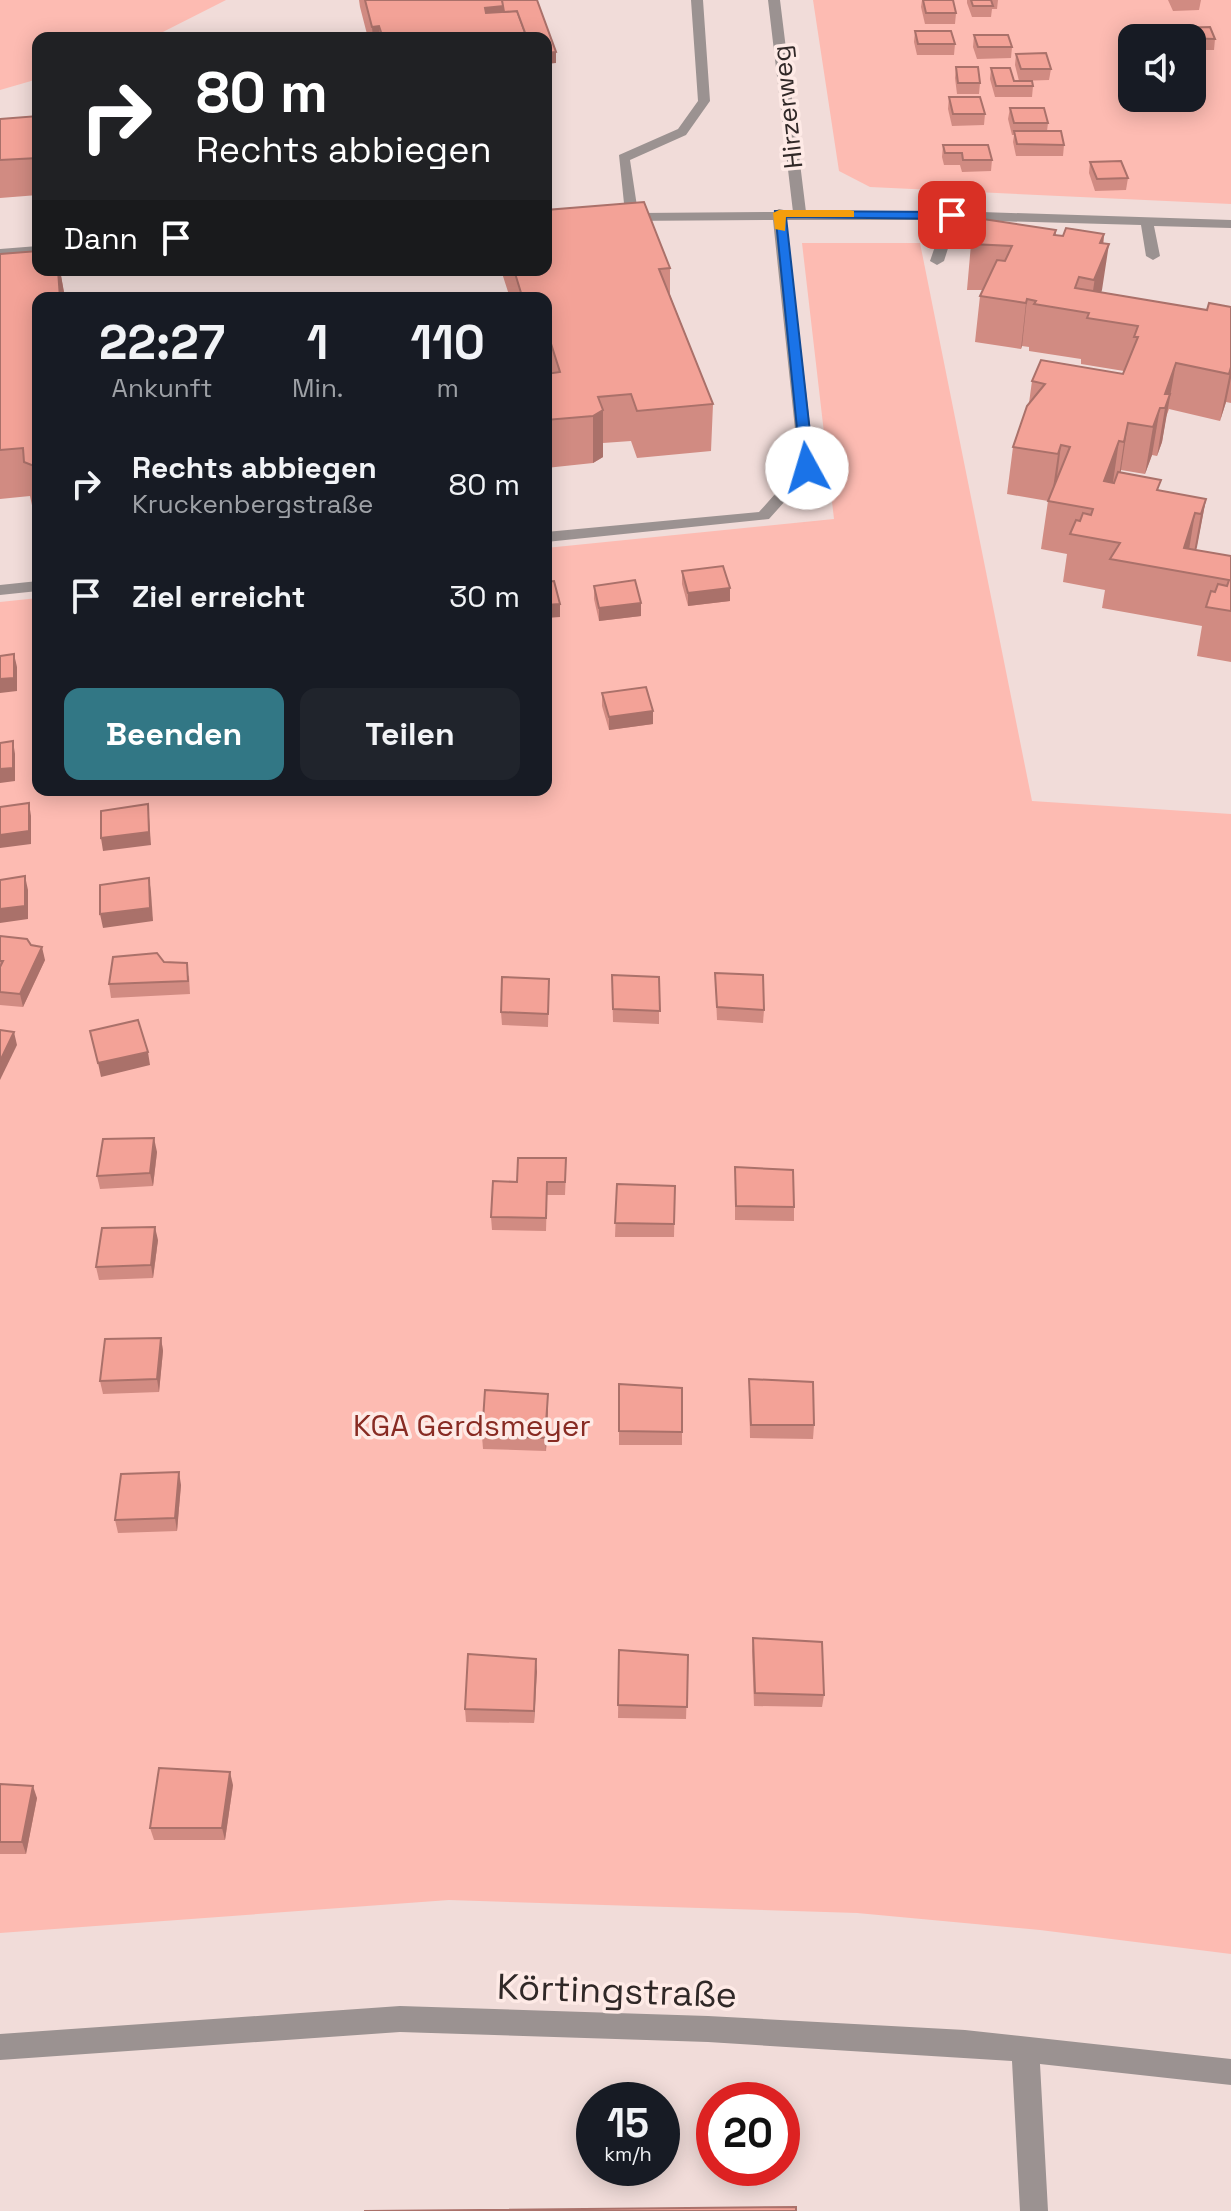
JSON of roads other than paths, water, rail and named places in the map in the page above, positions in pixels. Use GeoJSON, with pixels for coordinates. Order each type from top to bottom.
{"type":"FeatureCollection","features":[{"type":"Feature","properties":{"kind":"street"},"geometry":{"type":"LineString","coordinates":[[632,217],[623,158],[682,132],[704,101],[697,0]]}},
{"type":"Feature","properties":{"kind":"street","name":"Hirzerweg"},"geometry":{"type":"LineString","coordinates":[[774,0],[800,214]]}},
{"type":"Feature","properties":{"kind":"street"},"geometry":{"type":"LineString","coordinates":[[552,536],[764,516],[807,468],[779,213]]}},
{"type":"Feature","properties":{"kind":"street"},"geometry":{"type":"LineString","coordinates":[[604,217],[779,213],[1231,224]]}},
{"type":"Feature","properties":{"kind":"street"},"geometry":{"type":"LineString","coordinates":[[937,261],[952,215]]}},
{"type":"Feature","properties":{"kind":"street"},"geometry":{"type":"LineString","coordinates":[[1147,221],[1153,256]]}},
{"type":"Feature","properties":{"kind":"street"},"geometry":{"type":"LineString","coordinates":[[0,253],[32,250]]}},
{"type":"Feature","properties":{"kind":"street"},"geometry":{"type":"LineString","coordinates":[[0,590],[32,587]]}},
{"type":"Feature","properties":{"kind":"street","name":"Körtingstraße"},"geometry":{"type":"LineString","coordinates":[[0,2047],[400,2019],[708,2029],[1025,2048],[1231,2072]]}},
{"type":"Feature","properties":{"kind":"street"},"geometry":{"type":"LineString","coordinates":[[1025,2048],[1034,2211]]}},
{"type":"Feature","properties":{"kind":"park label","name":"KGA Gerdsmeyer"},"geometry":{"type":"Point","coordinates":[472,1426]}}]}
